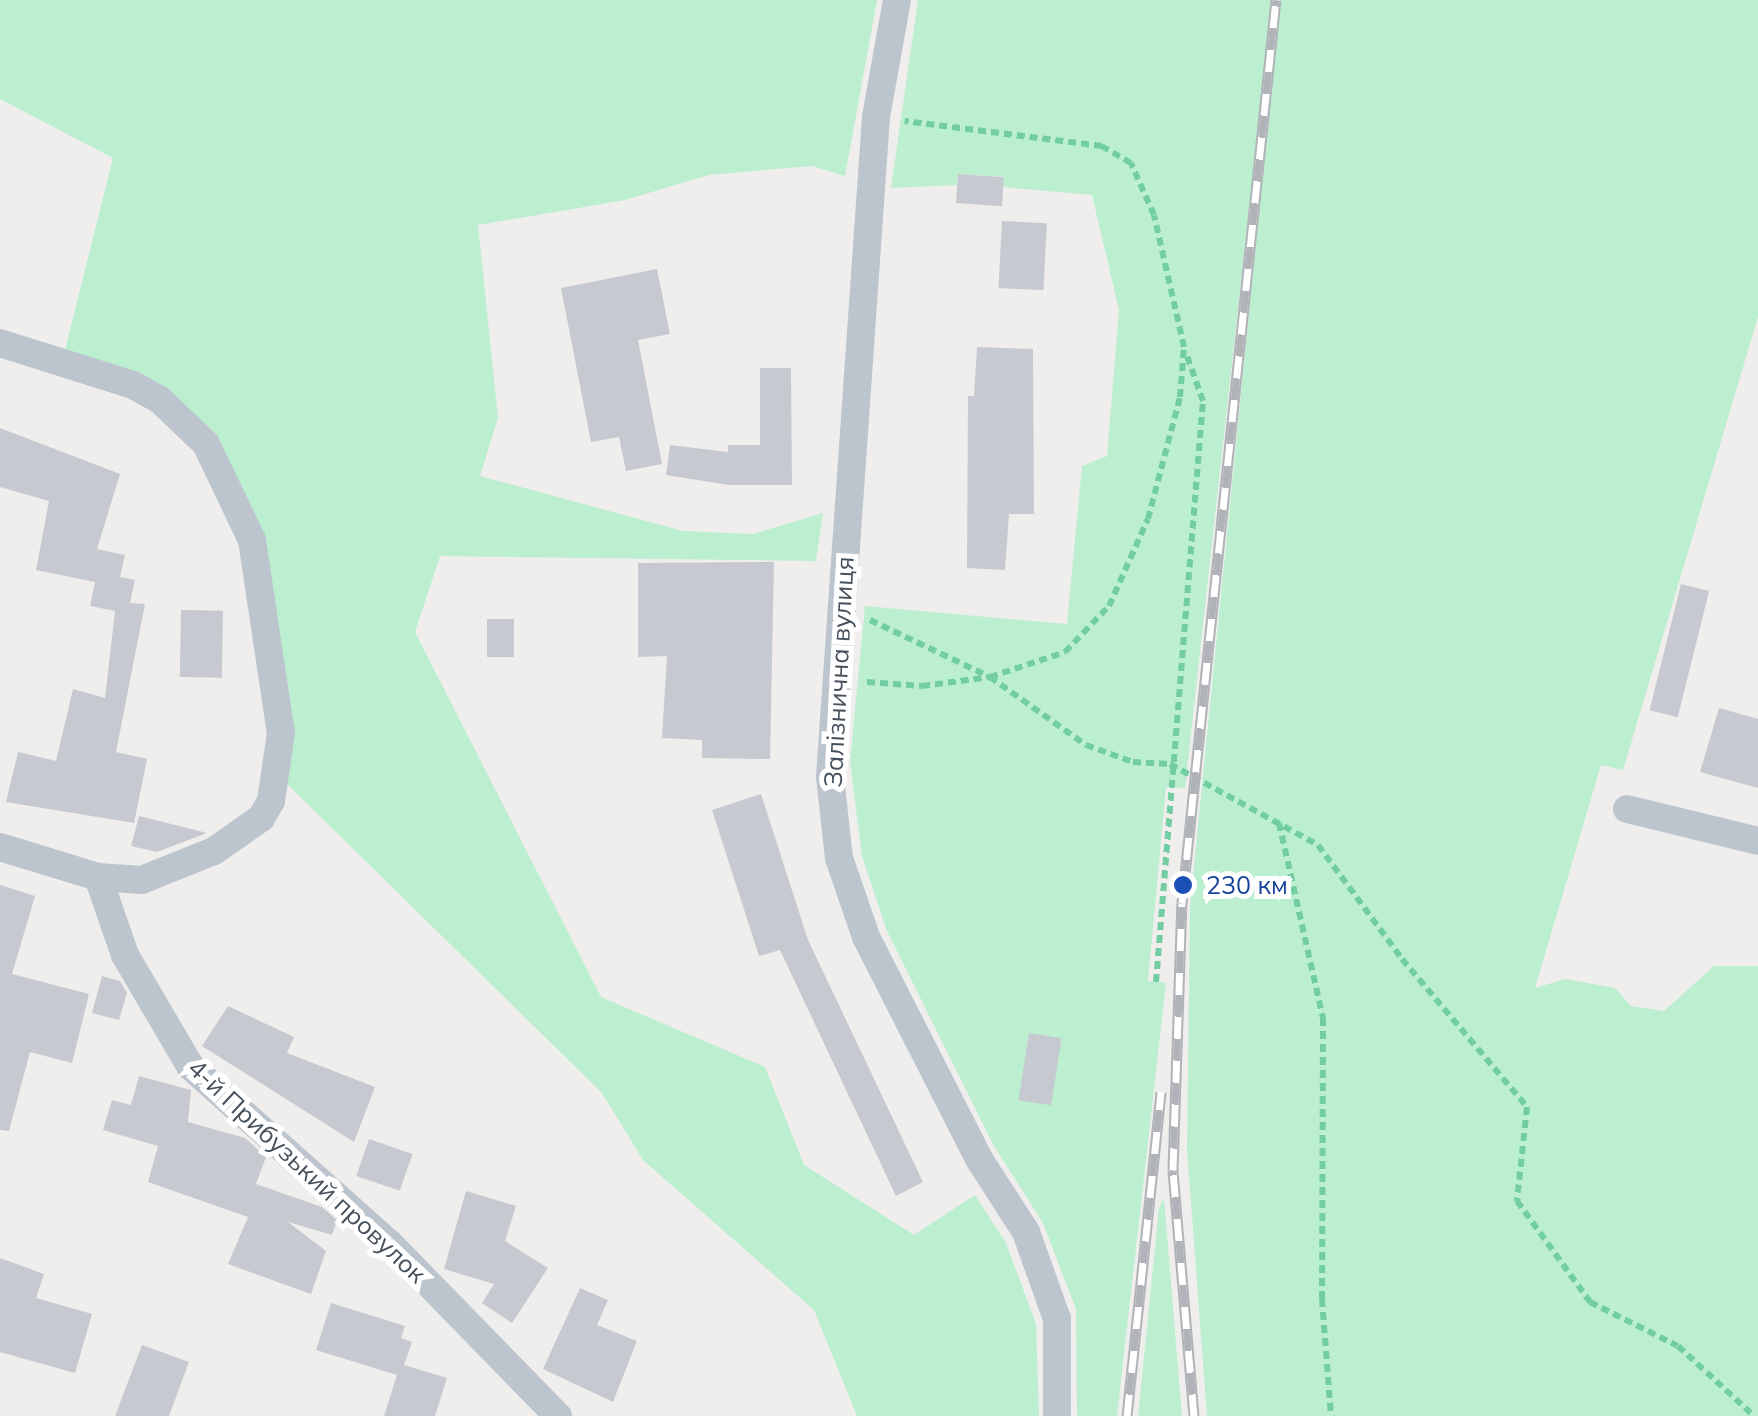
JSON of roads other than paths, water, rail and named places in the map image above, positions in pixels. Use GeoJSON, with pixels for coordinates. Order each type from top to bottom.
{"type":"FeatureCollection","features":[{"type":"Feature","properties":{"kind":"street","name":"Залізнична вулиця"},"geometry":{"type":"LineString","coordinates":[[897,0],[876,118],[840,609],[830,778],[839,858],[866,937],[978,1159],[1026,1232],[1057,1319],[1057,1416]]}},
{"type":"Feature","properties":{"kind":"street"},"geometry":{"type":"LineString","coordinates":[[0,343],[133,385],[182,418],[228,480],[256,559],[281,733],[271,800],[261,818],[214,851],[142,880],[98,877],[0,847]]}},
{"type":"Feature","properties":{"kind":"street"},"geometry":{"type":"LineString","coordinates":[[1627,809],[1758,841]]}},
{"type":"Feature","properties":{"kind":"street","name":"4-й Прибузький провулок"},"geometry":{"type":"LineString","coordinates":[[98,877],[125,955],[190,1066],[389,1243],[558,1416]]}},
{"type":"Feature","properties":{"kind":"railway"},"geometry":{"type":"LineString","coordinates":[[1194,1416],[1173,1170],[1182,903],[1276,0]]}},
{"type":"Feature","properties":{"kind":"railway"},"geometry":{"type":"LineString","coordinates":[[1127,1416],[1161,1092]]}},
{"type":"Feature","properties":{"kind":"place","name":"230 км"},"geometry":{"type":"Point","coordinates":[1183,885]}}]}
